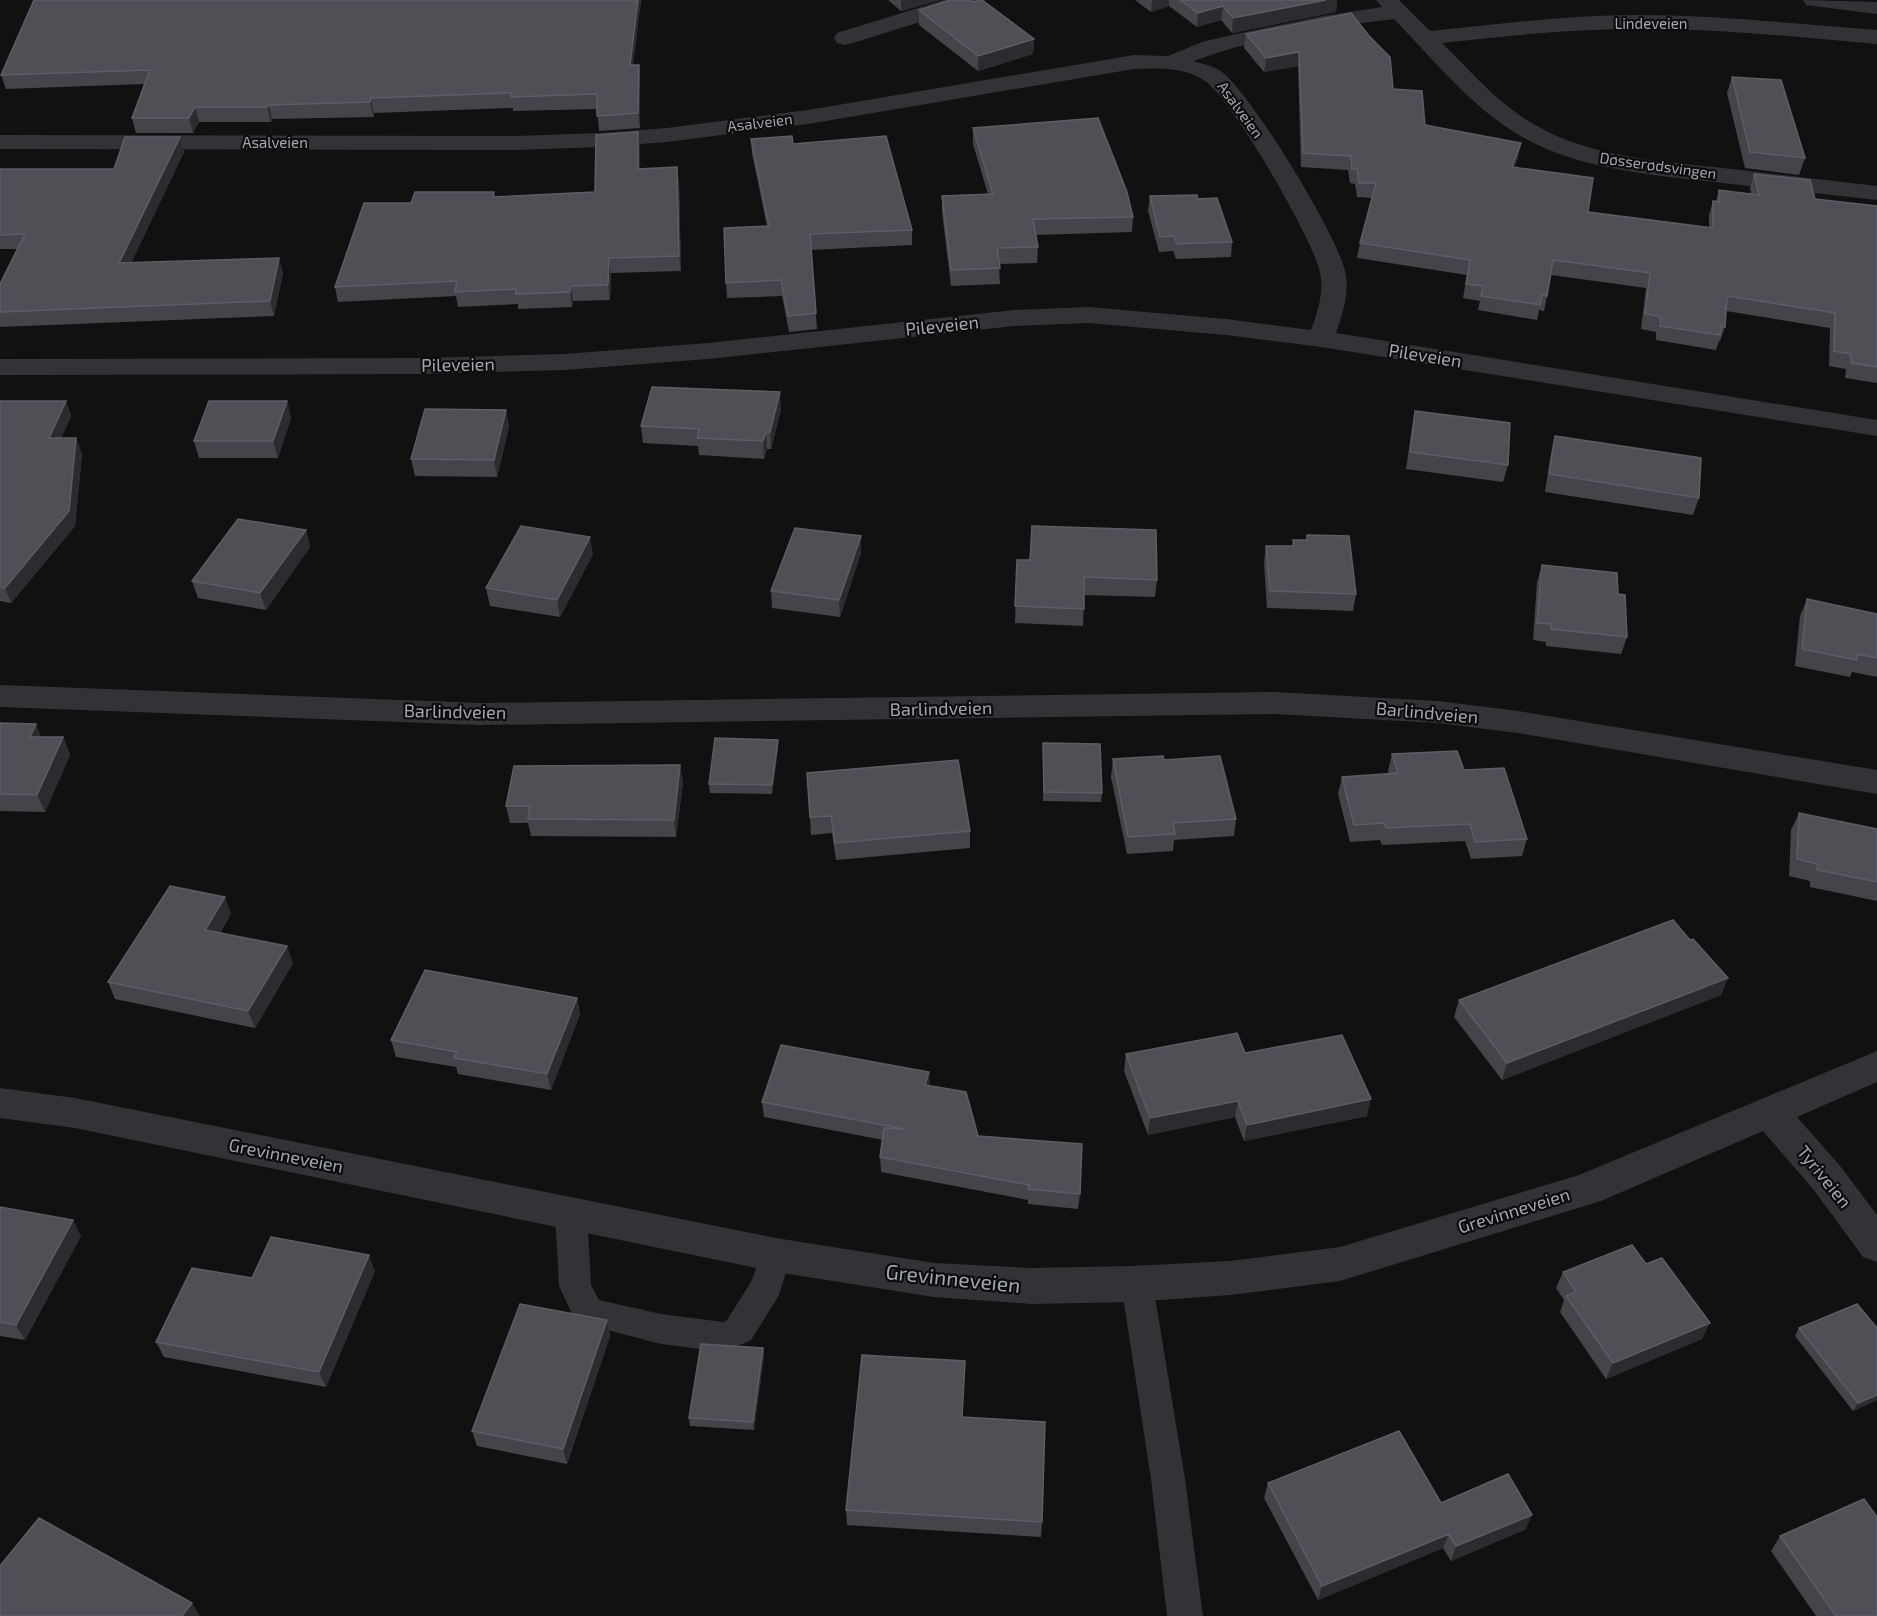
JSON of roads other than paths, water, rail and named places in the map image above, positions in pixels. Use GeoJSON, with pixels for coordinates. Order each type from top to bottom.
{"type":"FeatureCollection","features":[{"type":"Feature","properties":{"kind":"street"},"geometry":{"type":"LineString","coordinates":[[845,38],[966,0]]}},
{"type":"Feature","properties":{"kind":"street"},"geometry":{"type":"LineString","coordinates":[[1814,0],[1877,8]]}},
{"type":"Feature","properties":{"kind":"street"},"geometry":{"type":"LineString","coordinates":[[1172,63],[1206,46],[1372,14],[1393,6]]}},
{"type":"Feature","properties":{"kind":"street","name":"Døsserødsvingen"},"geometry":{"type":"LineString","coordinates":[[1393,6],[1487,100],[1514,122],[1551,142],[1589,156],[1647,167],[1877,193]]}},
{"type":"Feature","properties":{"kind":"street","name":"Lindeveien"},"geometry":{"type":"LineString","coordinates":[[1424,38],[1523,28],[1633,22],[1706,24],[1877,37]]}},
{"type":"Feature","properties":{"kind":"street","name":"Asalveien"},"geometry":{"type":"LineString","coordinates":[[0,142],[515,143],[601,140],[667,135],[808,117],[1134,62],[1172,63],[1189,66],[1216,77],[1235,99],[1266,147],[1319,241],[1332,269],[1335,300],[1321,339]]}},
{"type":"Feature","properties":{"kind":"street","name":"Pileveien"},"geometry":{"type":"LineString","coordinates":[[0,368],[424,366],[564,362],[708,351],[1014,318],[1088,315],[1226,327],[1321,339],[1877,428]]}},
{"type":"Feature","properties":{"kind":"street","name":"Barlindveien"},"geometry":{"type":"LineString","coordinates":[[0,696],[481,714],[1275,703],[1438,712],[1518,722],[1877,782]]}},
{"type":"Feature","properties":{"kind":"street","name":"Grevinneveien"},"geometry":{"type":"LineString","coordinates":[[0,1103],[75,1113],[776,1255],[934,1280],[1032,1286],[1132,1284],[1230,1278],[1340,1264],[1587,1189],[1877,1066]]}},
{"type":"Feature","properties":{"kind":"street","name":"Tyriveien"},"geometry":{"type":"LineString","coordinates":[[1770,1112],[1827,1178],[1877,1245]]}},
{"type":"Feature","properties":{"kind":"lane"},"geometry":{"type":"LineString","coordinates":[[571,1214],[575,1286],[588,1312],[661,1329],[725,1337],[739,1330],[766,1287],[776,1255]]}},
{"type":"Feature","properties":{"kind":"lane"},"geometry":{"type":"LineString","coordinates":[[1132,1284],[1140,1303],[1168,1479],[1185,1616]]}}]}
